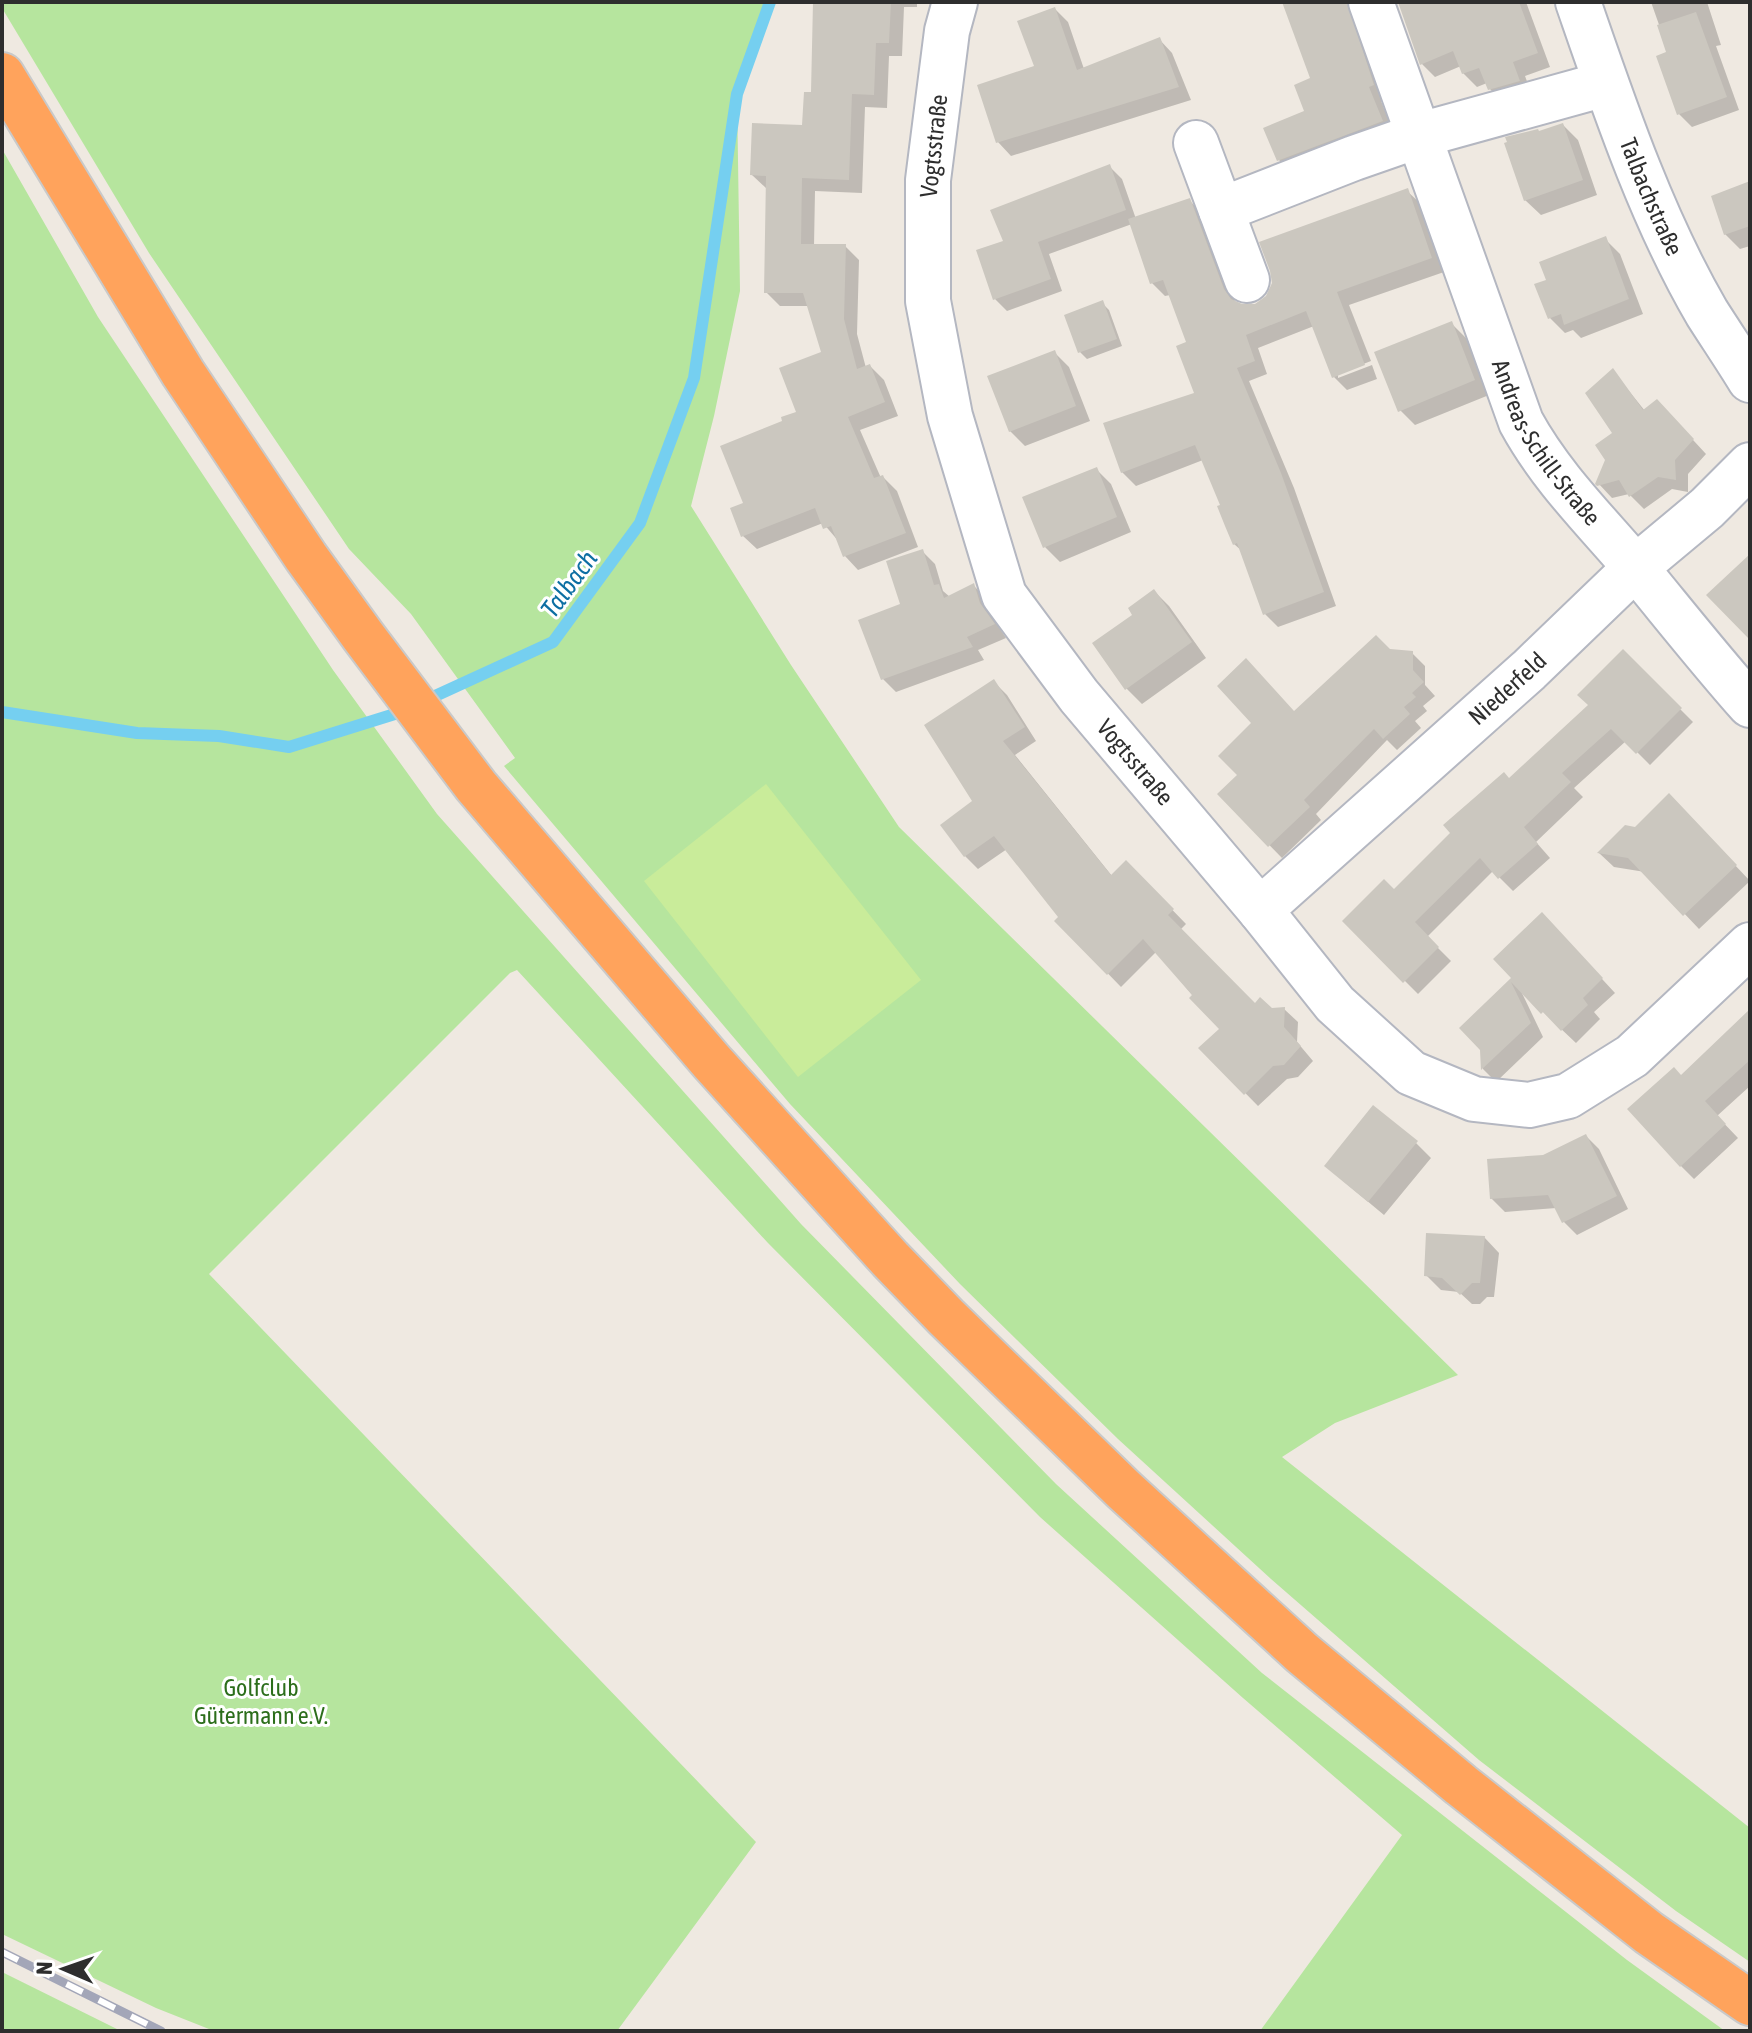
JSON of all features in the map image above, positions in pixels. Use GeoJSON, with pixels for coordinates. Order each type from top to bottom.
{"type":"FeatureCollection","features":[{"type":"Feature","properties":{"kind":"highway"},"geometry":{"type":"LineString","coordinates":[[2,75],[183,373],[297,544],[363,636],[476,786],[711,1061],[890,1259],[1124,1490],[1302,1653],[1461,1785],[1649,1933],[1750,2003]]}},
{"type":"Feature","properties":{"kind":"street","name":"Vogtsstraße"},"geometry":{"type":"LineString","coordinates":[[955,2],[947,31],[928,180],[928,301],[950,416],[1004,595],[1079,696],[1260,910],[1335,1004],[1411,1073],[1474,1099],[1529,1105],[1568,1096],[1632,1056],[1750,945]]}},
{"type":"Feature","properties":{"kind":"street","name":"Andreas-Schill-Straße"},"geometry":{"type":"LineString","coordinates":[[1371,2],[1521,422],[1540,457],[1750,705]]}},
{"type":"Feature","properties":{"kind":"street","name":"Talbachstraße"},"geometry":{"type":"LineString","coordinates":[[1578,2],[1605,84],[1672,242],[1706,311],[1750,380]]}},
{"type":"Feature","properties":{"kind":"street"},"geometry":{"type":"LineString","coordinates":[[1221,210],[1420,135],[1605,84]]}},
{"type":"Feature","properties":{"kind":"street"},"geometry":{"type":"LineString","coordinates":[[1196,143],[1247,280]]}},
{"type":"Feature","properties":{"kind":"street","name":"Niederfeld"},"geometry":{"type":"LineString","coordinates":[[1260,910],[1529,670],[1635,568],[1707,508],[1750,465]]}},
{"type":"Feature","properties":{"kind":"green space"},"geometry":{"type":"Polygon","coordinates":[[[2,2],[770,2],[737,94],[740,291],[714,416],[691,506],[791,665],[899,827],[1458,1375],[1335,1423],[1282,1457],[1750,1828],[1750,1962],[1676,1911],[1479,1760],[1271,1579],[1118,1439],[960,1284],[790,1104],[504,766],[515,758],[411,614],[349,549],[149,253],[2,8],[2,2]]]}},
{"type":"Feature","properties":{"kind":"green space","name":"Golfclub Gütermann e.V."},"geometry":{"type":"Polygon","coordinates":[[[2,149],[98,317],[333,670],[437,814],[801,1224],[1056,1484],[1262,1673],[1627,1960],[1725,2031],[1260,2031],[1402,1835],[1040,1517],[768,1243],[517,970],[510,973],[209,1274],[756,1842],[617,2031],[214,2031],[156,2008],[2,1934],[2,149]]]}},
{"type":"Feature","properties":{"kind":"green space"},"geometry":{"type":"Polygon","coordinates":[[[766,784],[921,980],[798,1077],[644,881],[766,784]]]}},
{"type":"Feature","properties":{"kind":"green space"},"geometry":{"type":"Polygon","coordinates":[[[2,1972],[121,2031],[2,2031],[2,1972]]]}},
{"type":"Feature","properties":{"kind":"building"},"geometry":{"type":"Polygon","coordinates":[[[813,2],[891,2],[889,43],[876,43],[874,95],[852,94],[849,180],[802,178],[801,244],[846,244],[844,319],[857,369],[870,364],[885,402],[848,417],[874,478],[883,475],[906,533],[843,557],[831,526],[823,529],[815,508],[741,537],[730,508],[743,503],[720,446],[782,421],[781,417],[796,412],[779,368],[821,352],[803,293],[764,293],[766,176],[750,175],[752,123],[802,125],[804,92],[811,92],[813,2]]]}},
{"type":"Feature","properties":{"kind":"building"},"geometry":{"type":"Polygon","coordinates":[[[1282,2],[1347,2],[1374,85],[1369,87],[1383,121],[1277,161],[1263,128],[1304,111],[1294,85],[1310,78],[1282,2]]]}},
{"type":"Feature","properties":{"kind":"building"},"geometry":{"type":"Polygon","coordinates":[[[1398,2],[1519,2],[1538,53],[1513,62],[1520,81],[1488,90],[1479,68],[1462,74],[1453,51],[1420,65],[1398,2]]]}},
{"type":"Feature","properties":{"kind":"building"},"geometry":{"type":"Polygon","coordinates":[[[1055,7],[1077,70],[1160,37],[1179,87],[996,143],[977,85],[1034,66],[1017,21],[1055,7]]]}},
{"type":"Feature","properties":{"kind":"building"},"geometry":{"type":"Polygon","coordinates":[[[1696,12],[1727,97],[1677,115],[1656,56],[1666,52],[1657,25],[1696,12]]]}},
{"type":"Feature","properties":{"kind":"building"},"geometry":{"type":"Polygon","coordinates":[[[1563,123],[1583,180],[1524,201],[1504,143],[1507,142],[1505,137],[1563,123]]]}},
{"type":"Feature","properties":{"kind":"building"},"geometry":{"type":"Polygon","coordinates":[[[1110,164],[1126,210],[1038,242],[1051,279],[993,300],[976,250],[1003,241],[990,210],[1110,164]]]}},
{"type":"Feature","properties":{"kind":"building"},"geometry":{"type":"Polygon","coordinates":[[[1750,181],[1750,226],[1724,235],[1711,196],[1750,181]]]}},
{"type":"Feature","properties":{"kind":"building"},"geometry":{"type":"Polygon","coordinates":[[[1408,188],[1432,258],[1337,292],[1365,365],[1332,378],[1306,311],[1246,335],[1255,361],[1237,368],[1281,473],[1324,592],[1263,615],[1237,543],[1233,545],[1195,445],[1121,473],[1103,423],[1194,393],[1176,346],[1186,342],[1163,280],[1150,284],[1128,219],[1190,198],[1224,289],[1231,299],[1242,304],[1255,304],[1266,296],[1272,283],[1259,242],[1408,188]]]}},
{"type":"Feature","properties":{"kind":"building"},"geometry":{"type":"Polygon","coordinates":[[[1606,236],[1629,299],[1564,325],[1561,314],[1548,319],[1534,284],[1546,280],[1539,262],[1606,236]]]}},
{"type":"Feature","properties":{"kind":"building"},"geometry":{"type":"Polygon","coordinates":[[[1103,300],[1117,339],[1078,353],[1064,315],[1103,300]]]}},
{"type":"Feature","properties":{"kind":"building"},"geometry":{"type":"Polygon","coordinates":[[[1452,321],[1475,380],[1398,412],[1374,352],[1452,321]]]}},
{"type":"Feature","properties":{"kind":"building"},"geometry":{"type":"Polygon","coordinates":[[[1055,350],[1076,406],[1009,432],[987,376],[1055,350]]]}},
{"type":"Feature","properties":{"kind":"building"},"geometry":{"type":"Polygon","coordinates":[[[1613,368],[1643,410],[1657,399],[1694,439],[1675,460],[1676,480],[1658,477],[1629,497],[1619,480],[1595,484],[1605,460],[1595,445],[1612,433],[1585,393],[1613,368]]]}},
{"type":"Feature","properties":{"kind":"building"},"geometry":{"type":"Polygon","coordinates":[[[1097,467],[1117,517],[1043,548],[1022,497],[1097,467]]]}},
{"type":"Feature","properties":{"kind":"building"},"geometry":{"type":"Polygon","coordinates":[[[923,549],[934,585],[939,584],[944,598],[974,583],[980,603],[995,624],[967,637],[973,647],[881,680],[858,620],[900,604],[886,561],[923,549]]]}},
{"type":"Feature","properties":{"kind":"building"},"geometry":{"type":"Polygon","coordinates":[[[1750,554],[1750,640],[1706,595],[1750,554]]]}},
{"type":"Feature","properties":{"kind":"building"},"geometry":{"type":"Polygon","coordinates":[[[1154,589],[1192,642],[1125,690],[1092,643],[1132,615],[1128,608],[1154,589]]]}},
{"type":"Feature","properties":{"kind":"building"},"geometry":{"type":"Polygon","coordinates":[[[1376,635],[1390,649],[1413,651],[1413,670],[1424,682],[1412,693],[1416,697],[1404,707],[1410,714],[1383,739],[1374,729],[1304,800],[1310,807],[1268,847],[1217,794],[1237,775],[1218,756],[1251,723],[1217,686],[1246,658],[1294,711],[1376,635]]]}},
{"type":"Feature","properties":{"kind":"building"},"geometry":{"type":"Polygon","coordinates":[[[1623,649],[1682,708],[1636,754],[1611,729],[1562,773],[1571,782],[1524,827],[1538,844],[1498,879],[1480,858],[1415,922],[1439,947],[1403,983],[1342,921],[1384,879],[1394,889],[1450,833],[1443,825],[1504,772],[1509,778],[1588,705],[1577,695],[1623,649]]]}},
{"type":"Feature","properties":{"kind":"building"},"geometry":{"type":"Polygon","coordinates":[[[994,679],[1025,727],[1003,741],[1111,875],[1126,860],[1174,909],[1168,915],[1255,1003],[1260,997],[1272,1008],[1285,1007],[1284,1027],[1301,1046],[1284,1065],[1273,1066],[1244,1095],[1198,1048],[1219,1029],[1189,998],[1192,995],[1143,939],[1107,975],[1054,921],[1058,917],[994,836],[964,857],[940,825],[972,801],[924,725],[994,679]]]}},
{"type":"Feature","properties":{"kind":"building"},"geometry":{"type":"Polygon","coordinates":[[[1669,793],[1737,865],[1683,916],[1628,858],[1597,853],[1625,825],[1635,827],[1669,793]]]}},
{"type":"Feature","properties":{"kind":"building"},"geometry":{"type":"Polygon","coordinates":[[[1542,912],[1603,978],[1583,998],[1588,1005],[1561,1031],[1511,982],[1531,1023],[1481,1070],[1480,1050],[1459,1028],[1511,978],[1493,959],[1542,912]]]}},
{"type":"Feature","properties":{"kind":"building"},"geometry":{"type":"Polygon","coordinates":[[[1750,1009],[1750,1060],[1705,1101],[1726,1124],[1680,1167],[1627,1109],[1674,1067],[1681,1075],[1750,1009]]]}},
{"type":"Feature","properties":{"kind":"building"},"geometry":{"type":"Polygon","coordinates":[[[1373,1105],[1418,1141],[1368,1202],[1324,1166],[1373,1105]]]}},
{"type":"Feature","properties":{"kind":"building"},"geometry":{"type":"Polygon","coordinates":[[[1586,1134],[1617,1196],[1562,1223],[1548,1195],[1490,1199],[1487,1159],[1543,1155],[1586,1134]]]}},
{"type":"Feature","properties":{"kind":"building"},"geometry":{"type":"Polygon","coordinates":[[[1426,1233],[1485,1236],[1480,1283],[1472,1283],[1460,1295],[1442,1278],[1424,1276],[1426,1233]]]}},
{"type":"Feature","properties":{"kind":"waterway","name":"Talbach"},"geometry":{"type":"LineString","coordinates":[[2,712],[137,733],[219,736],[289,747],[398,713],[553,642],[640,523],[694,378],[737,94],[770,2]]}},
{"type":"Feature","properties":{"kind":"railway"},"geometry":{"type":"LineString","coordinates":[[2,1952],[161,2031]]}}]}
